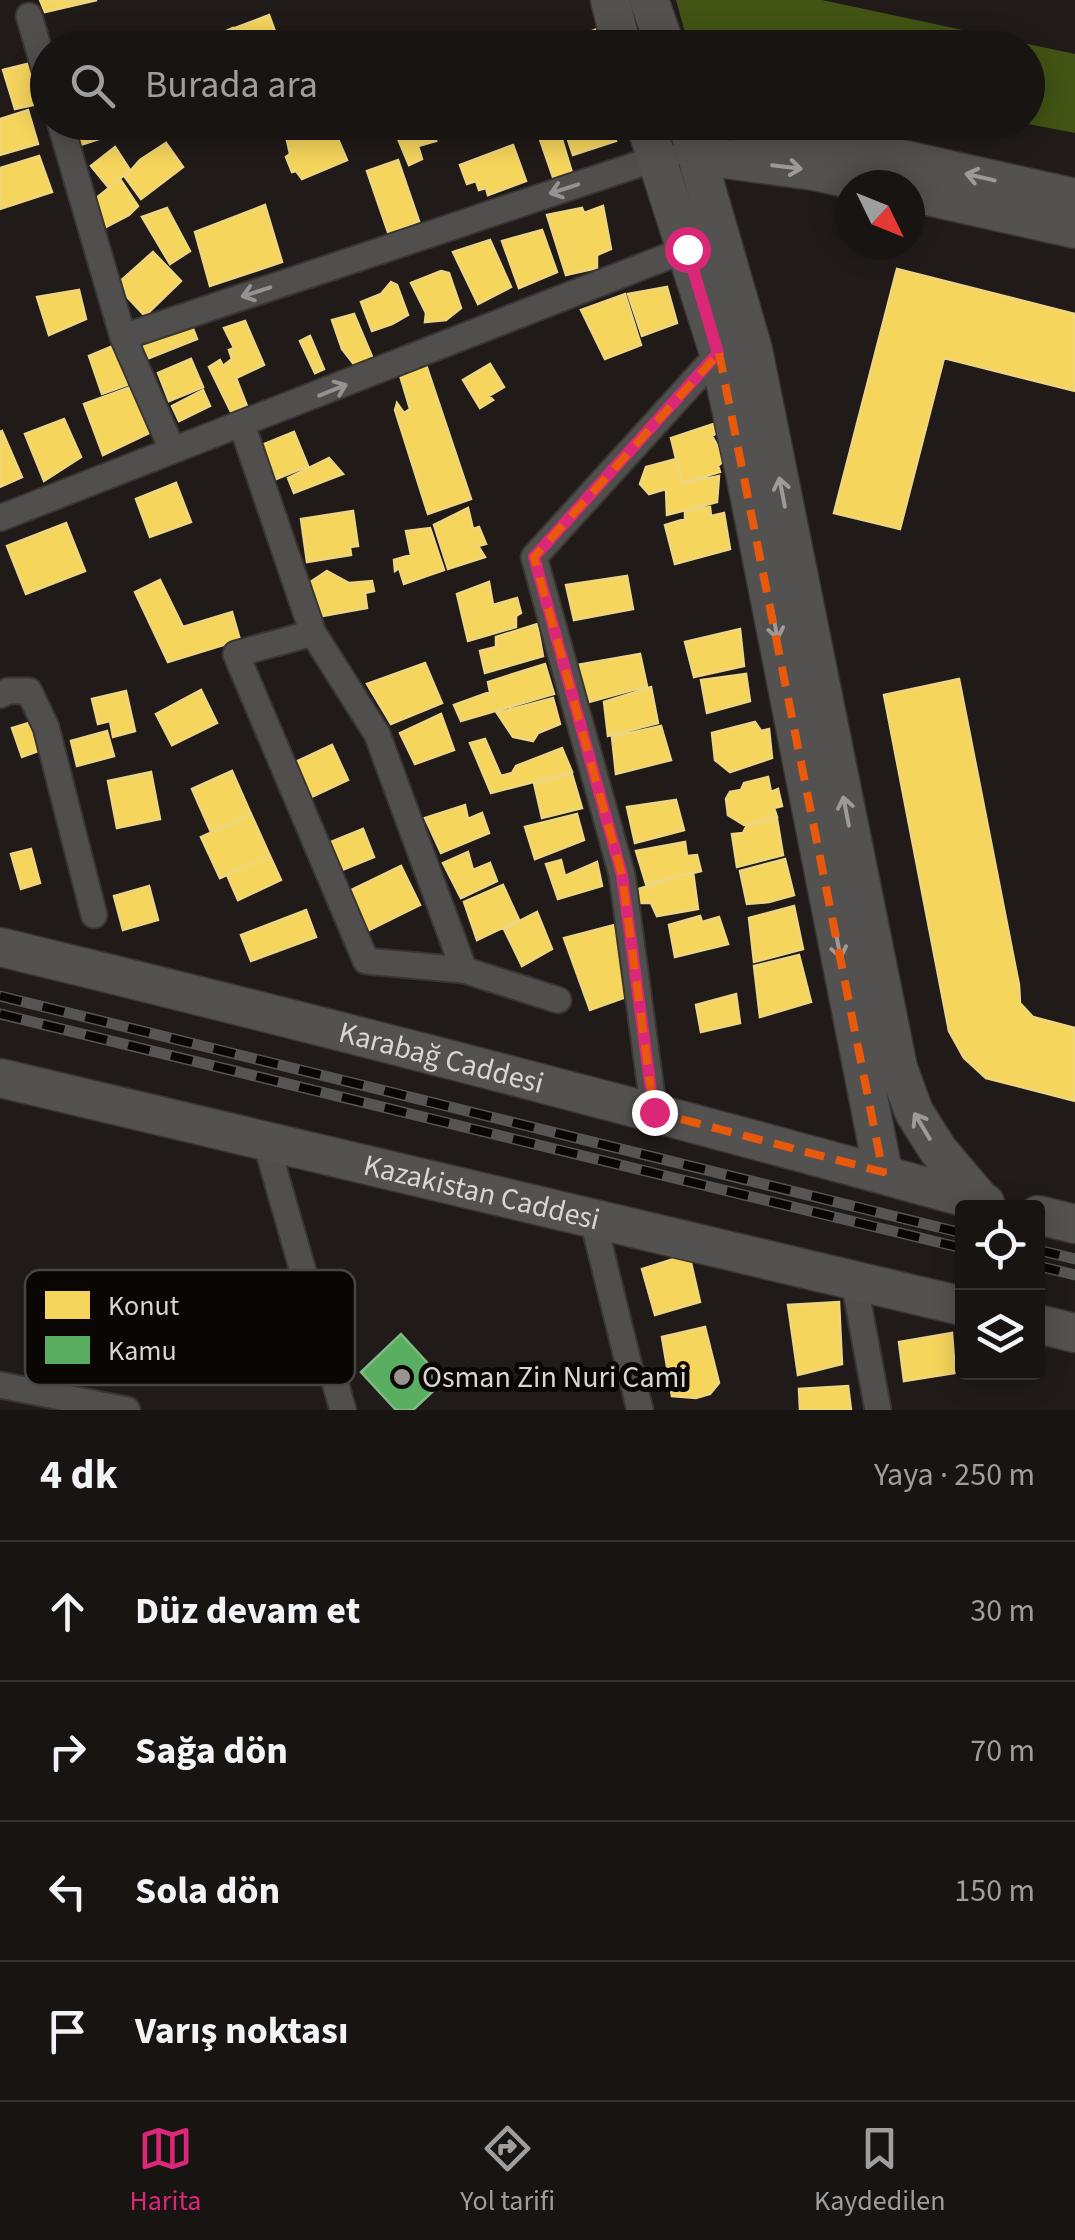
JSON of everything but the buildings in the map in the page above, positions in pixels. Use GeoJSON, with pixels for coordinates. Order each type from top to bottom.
{"type":"FeatureCollection","features":[{"type":"Feature","properties":{"kind":"main road"},"geometry":{"type":"LineString","coordinates":[[610,0],[618,30]]}},
{"type":"Feature","properties":{"kind":"main road"},"geometry":{"type":"LineString","coordinates":[[649,0],[660,30]]}},
{"type":"Feature","properties":{"kind":"main road"},"geometry":{"type":"LineString","coordinates":[[650,140],[718,353],[746,473],[883,1172]]}},
{"type":"Feature","properties":{"kind":"main road"},"geometry":{"type":"LineString","coordinates":[[692,140],[754,350],[898,1068],[914,1112],[938,1150],[989,1200]]}},
{"type":"Feature","properties":{"kind":"main road"},"geometry":{"type":"LineString","coordinates":[[696,140],[835,176]]}},
{"type":"Feature","properties":{"kind":"main road"},"geometry":{"type":"LineString","coordinates":[[816,140],[1075,198]]}},
{"type":"Feature","properties":{"kind":"main road"},"geometry":{"type":"LineString","coordinates":[[925,195],[1075,229]]}},
{"type":"Feature","properties":{"kind":"main road","name":"Karabağ Caddesi"},"geometry":{"type":"LineString","coordinates":[[0,947],[654,1112],[977,1200]]}},
{"type":"Feature","properties":{"kind":"main road","name":"Kazakistan Caddesi"},"geometry":{"type":"LineString","coordinates":[[0,1078],[955,1304]]}},
{"type":"Feature","properties":{"kind":"main road"},"geometry":{"type":"LineString","coordinates":[[1045,1217],[1075,1224]]}},
{"type":"Feature","properties":{"kind":"main road"},"geometry":{"type":"LineString","coordinates":[[1045,1326],[1075,1333]]}},
{"type":"Feature","properties":{"kind":"street"},"geometry":{"type":"LineString","coordinates":[[28,16],[32,30]]}},
{"type":"Feature","properties":{"kind":"street"},"geometry":{"type":"LineString","coordinates":[[65,140],[123,337],[172,449]]}},
{"type":"Feature","properties":{"kind":"street"},"geometry":{"type":"LineString","coordinates":[[123,337],[657,158],[690,140]]}},
{"type":"Feature","properties":{"kind":"street"},"geometry":{"type":"LineString","coordinates":[[0,518],[687,249]]}},
{"type":"Feature","properties":{"kind":"street"},"geometry":{"type":"LineString","coordinates":[[654,1112],[622,875],[534,557],[718,353]]}},
{"type":"Feature","properties":{"kind":"street"},"geometry":{"type":"LineString","coordinates":[[242,426],[314,633],[377,734],[464,970]]}},
{"type":"Feature","properties":{"kind":"street"},"geometry":{"type":"LineString","coordinates":[[314,633],[236,654],[366,961],[464,970],[558,1000]]}},
{"type":"Feature","properties":{"kind":"street"},"geometry":{"type":"LineString","coordinates":[[0,694],[30,691],[46,728],[94,916]]}},
{"type":"Feature","properties":{"kind":"street"},"geometry":{"type":"LineString","coordinates":[[265,1139],[303,1270]]}},
{"type":"Feature","properties":{"kind":"street"},"geometry":{"type":"LineString","coordinates":[[592,1216],[640,1410]]}},
{"type":"Feature","properties":{"kind":"street"},"geometry":{"type":"LineString","coordinates":[[854,1281],[878,1410]]}},
{"type":"Feature","properties":{"kind":"street"},"geometry":{"type":"LineString","coordinates":[[0,1384],[127,1410]]}},
{"type":"Feature","properties":{"kind":"street"},"geometry":{"type":"LineString","coordinates":[[336,1385],[343,1410]]}},
{"type":"Feature","properties":{"kind":"highlighted area"},"geometry":{"type":"Polygon","coordinates":[[[719,353],[883,1172],[654,1112],[622,875],[534,557],[719,353]]]}},
{"type":"Feature","properties":{"kind":"green space"},"geometry":{"type":"Polygon","coordinates":[[[676,0],[822,0],[963,30],[684,30],[676,0]]]}},
{"type":"Feature","properties":{"kind":"green space"},"geometry":{"type":"Polygon","coordinates":[[[1045,48],[1075,54],[1075,133],[1045,127],[1045,48]]]}},
{"type":"Feature","properties":{"kind":"railway"},"geometry":{"type":"LineString","coordinates":[[0,996],[955,1231]]}},
{"type":"Feature","properties":{"kind":"railway"},"geometry":{"type":"LineString","coordinates":[[0,1014],[955,1246]]}},
{"type":"Feature","properties":{"kind":"railway"},"geometry":{"type":"LineString","coordinates":[[1045,1252],[1075,1259]]}},
{"type":"Feature","properties":{"kind":"railway"},"geometry":{"type":"LineString","coordinates":[[1045,1268],[1075,1275]]}},
{"type":"Feature","properties":{"kind":"place","name":"Osman Zin Nuri Cami"},"geometry":{"type":"Point","coordinates":[402,1377]}},
{"type":"Feature","properties":{"kind":"route"},"geometry":{"type":"LineString","coordinates":[[654,1112],[622,875],[534,557],[718,353],[687,249]]}}]}
